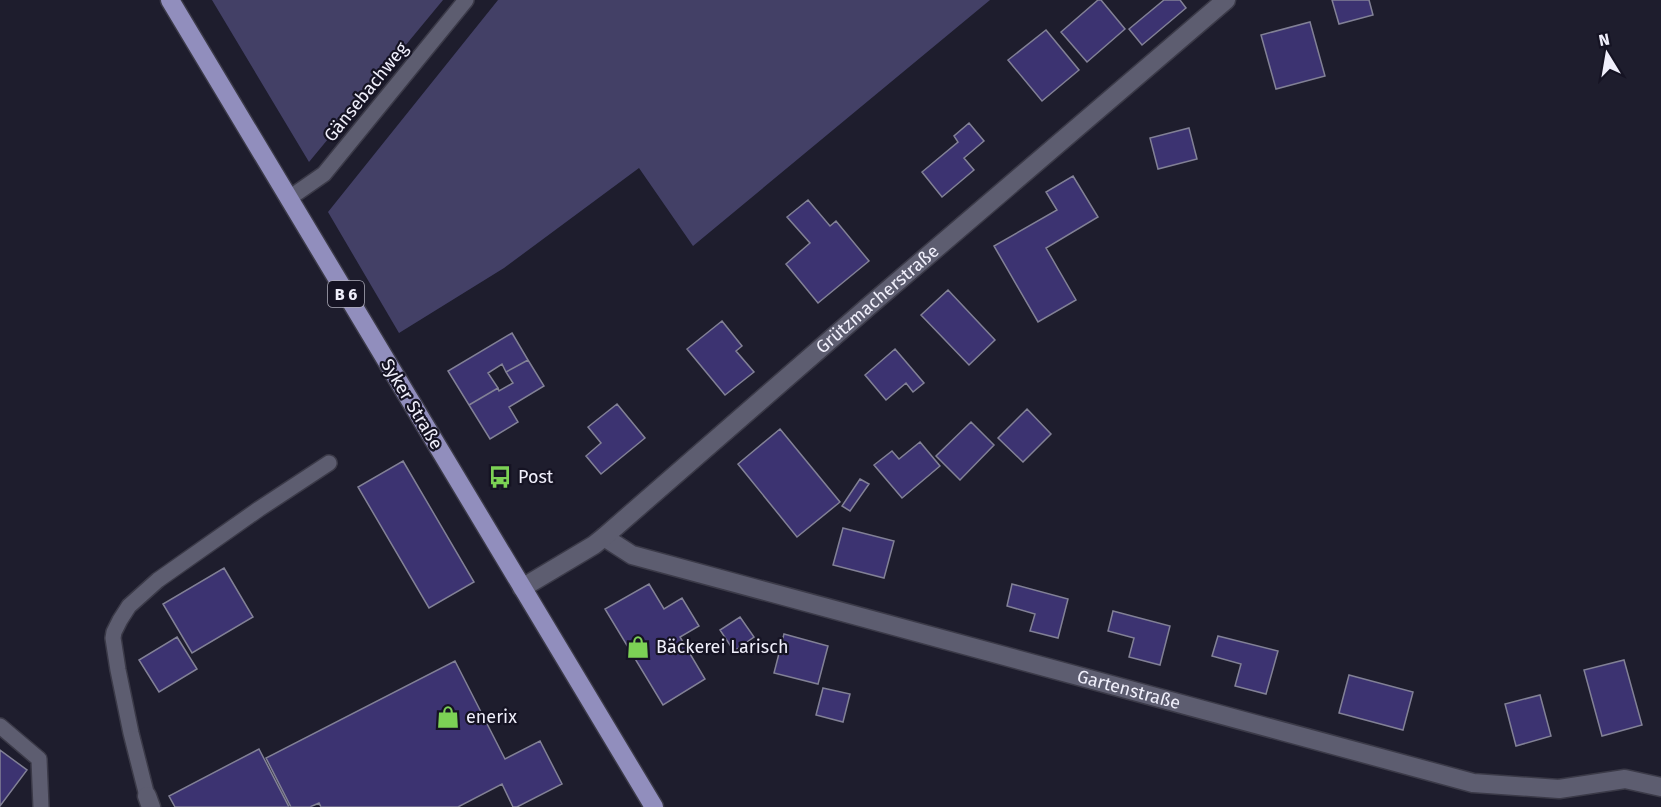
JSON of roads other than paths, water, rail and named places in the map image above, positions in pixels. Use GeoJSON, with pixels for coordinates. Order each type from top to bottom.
{"type":"FeatureCollection","features":[{"type":"Feature","properties":{"kind":"main road","name":"Syker Straße"},"geometry":{"type":"LineString","coordinates":[[170,0],[654,807]]}},
{"type":"Feature","properties":{"kind":"street","name":"Grützmacherstraße"},"geometry":{"type":"LineString","coordinates":[[522,588],[604,537],[878,298],[1226,0]]}},
{"type":"Feature","properties":{"kind":"street","name":"Gartenstraße"},"geometry":{"type":"LineString","coordinates":[[604,537],[632,555],[1473,783],[1559,789],[1624,779],[1661,787]]}},
{"type":"Feature","properties":{"kind":"lane","name":"Gänsebachweg"},"geometry":{"type":"LineString","coordinates":[[288,198],[324,174],[466,0]]}},
{"type":"Feature","properties":{"kind":"lane"},"geometry":{"type":"LineString","coordinates":[[149,802],[118,670],[113,638],[120,620],[129,606],[158,580],[329,463]]}},
{"type":"Feature","properties":{"kind":"lane"},"geometry":{"type":"LineString","coordinates":[[0,726],[39,759],[42,807]]}},
{"type":"Feature","properties":{"kind":"place","name":"Post"},"geometry":{"type":"Point","coordinates":[500,477]}},
{"type":"Feature","properties":{"kind":"place","name":"Bäckerei Larisch"},"geometry":{"type":"Point","coordinates":[638,647]}},
{"type":"Feature","properties":{"kind":"place","name":"enerix"},"geometry":{"type":"Point","coordinates":[448,717]}}]}
